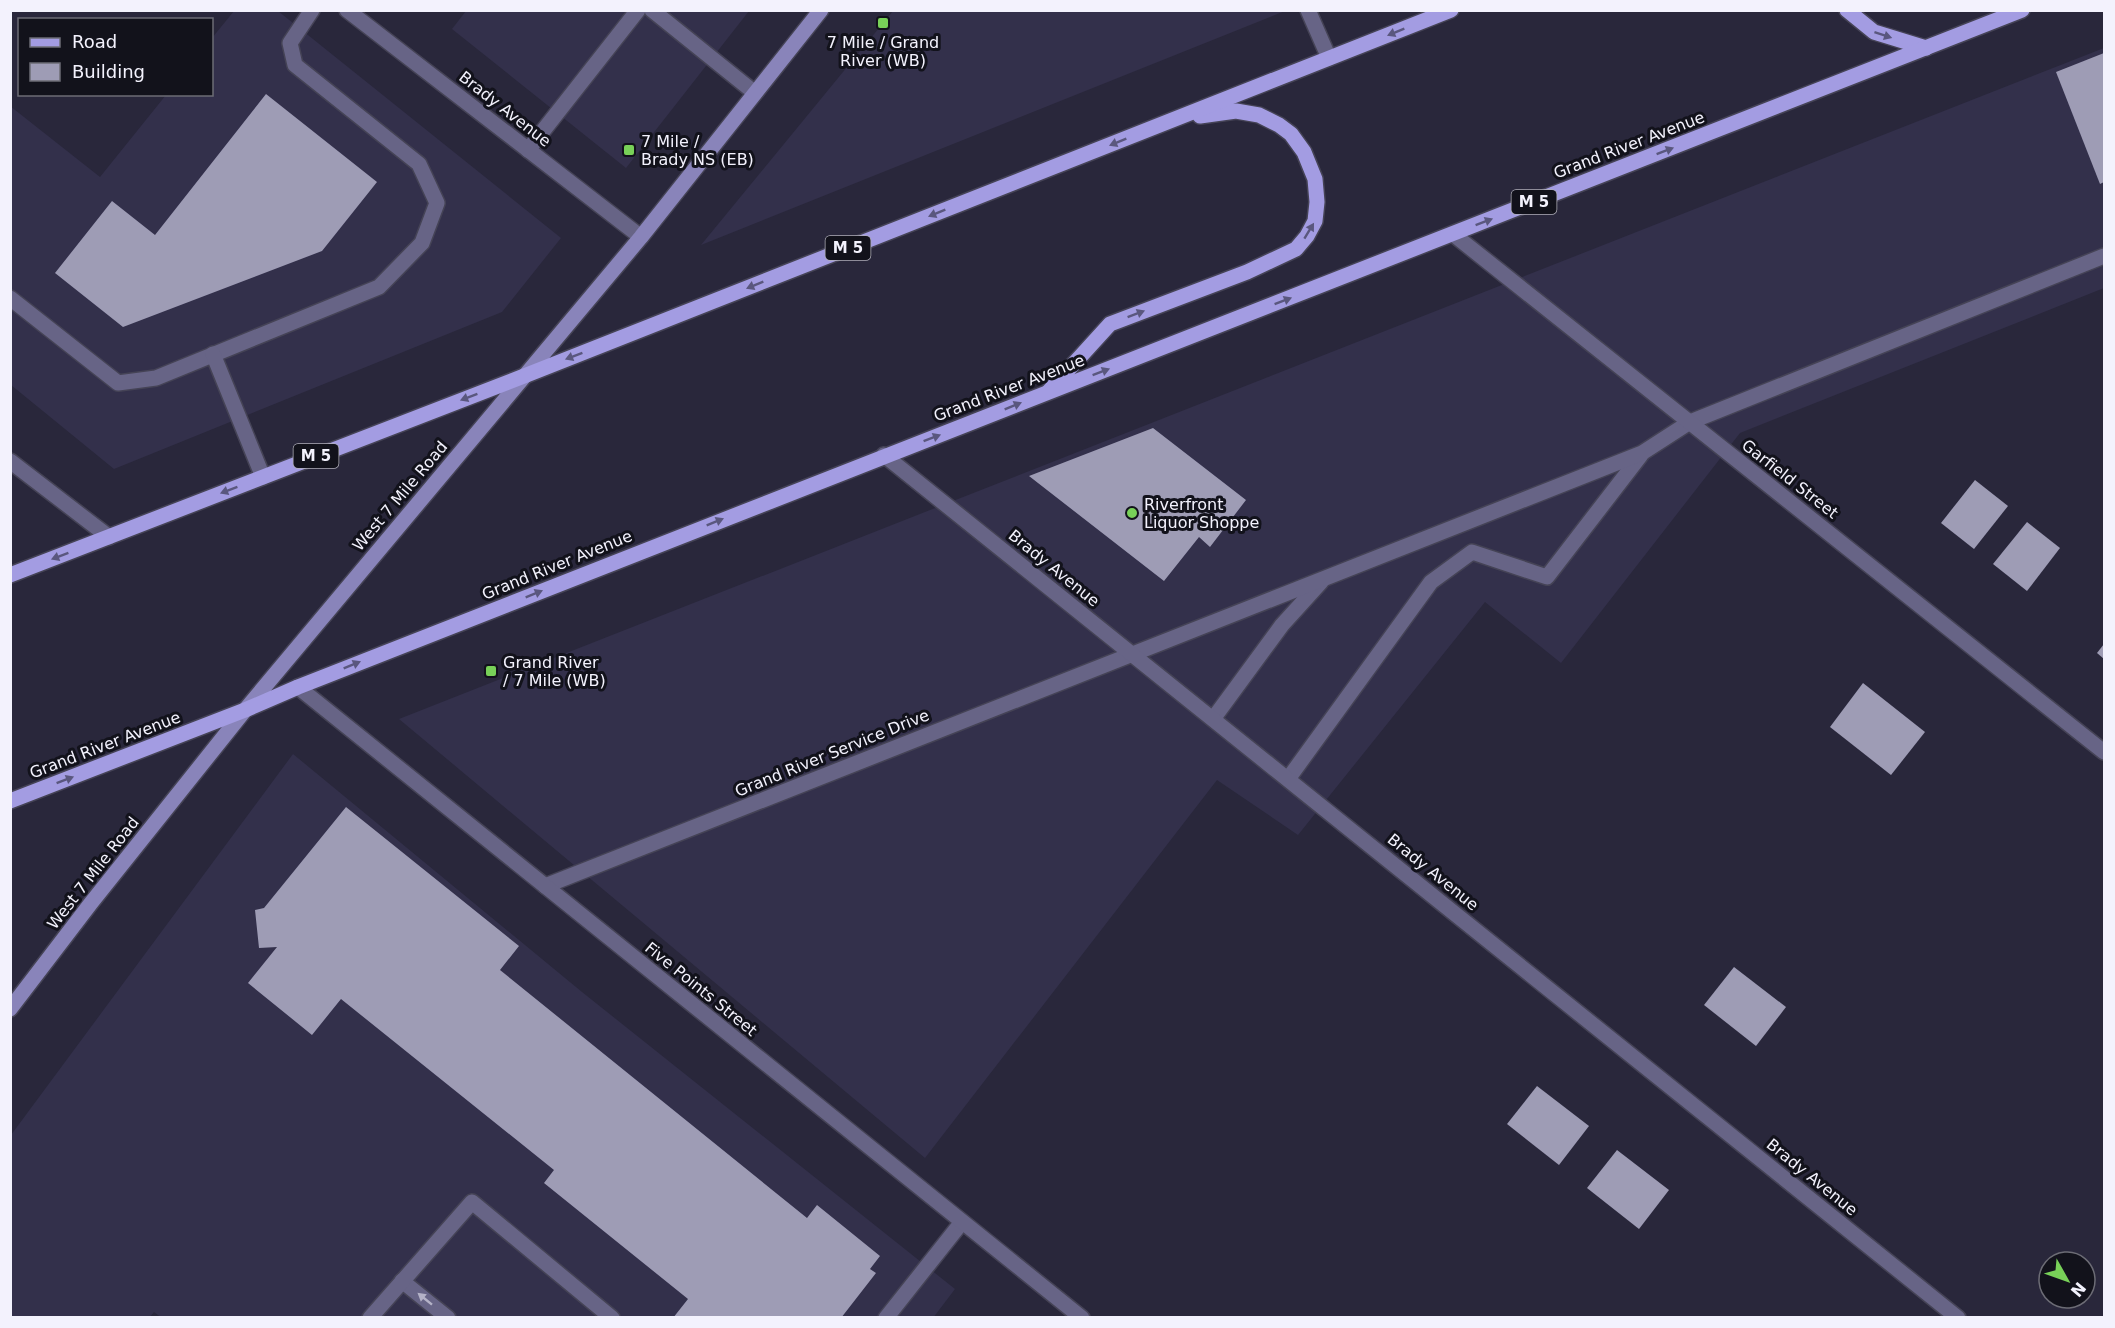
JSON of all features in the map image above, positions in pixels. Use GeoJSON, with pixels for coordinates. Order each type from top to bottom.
{"type":"FeatureCollection","features":[{"type":"Feature","properties":{"kind":"main road","name":"West 7 Mile Road"},"geometry":{"type":"LineString","coordinates":[[10,1009],[91,903],[245,710],[641,237],[821,10]]}},
{"type":"Feature","properties":{"kind":"main road","name":"M 5"},"geometry":{"type":"LineString","coordinates":[[10,575],[524,376],[1451,10]]}},
{"type":"Feature","properties":{"kind":"main road"},"geometry":{"type":"LineString","coordinates":[[1847,10],[1874,32],[1926,48]]}},
{"type":"Feature","properties":{"kind":"main road","name":"Grand River Avenue"},"geometry":{"type":"LineString","coordinates":[[10,801],[245,710],[884,455],[2022,10]]}},
{"type":"Feature","properties":{"kind":"main road"},"geometry":{"type":"LineString","coordinates":[[1047,393],[1110,324],[1247,272],[1296,249],[1307,236],[1315,221],[1317,202],[1315,179],[1304,152],[1291,134],[1279,125],[1259,115],[1236,111],[1173,120]]}},
{"type":"Feature","properties":{"kind":"street"},"geometry":{"type":"LineString","coordinates":[[10,298],[118,383],[156,378],[379,287],[422,243],[437,203],[419,164],[295,65],[290,43],[312,10]]}},
{"type":"Feature","properties":{"kind":"street","name":"Brady Avenue"},"geometry":{"type":"LineString","coordinates":[[347,10],[641,237]]}},
{"type":"Feature","properties":{"kind":"street"},"geometry":{"type":"LineString","coordinates":[[528,150],[638,10]]}},
{"type":"Feature","properties":{"kind":"street"},"geometry":{"type":"LineString","coordinates":[[652,10],[755,93]]}},
{"type":"Feature","properties":{"kind":"street"},"geometry":{"type":"LineString","coordinates":[[1308,10],[1329,58]]}},
{"type":"Feature","properties":{"kind":"street","name":"Garfield Street"},"geometry":{"type":"LineString","coordinates":[[1453,234],[2104,752]]}},
{"type":"Feature","properties":{"kind":"street"},"geometry":{"type":"LineString","coordinates":[[1132,654],[1642,453],[1690,422],[2104,256]]}},
{"type":"Feature","properties":{"kind":"street"},"geometry":{"type":"LineString","coordinates":[[213,354],[263,477]]}},
{"type":"Feature","properties":{"kind":"street"},"geometry":{"type":"LineString","coordinates":[[1288,779],[1431,582],[1472,552],[1547,577],[1642,453]]}},
{"type":"Feature","properties":{"kind":"street","name":"Brady Avenue"},"geometry":{"type":"LineString","coordinates":[[884,455],[1958,1317]]}},
{"type":"Feature","properties":{"kind":"street"},"geometry":{"type":"LineString","coordinates":[[10,460],[109,537]]}},
{"type":"Feature","properties":{"kind":"street"},"geometry":{"type":"LineString","coordinates":[[1213,719],[1282,625],[1325,578]]}},
{"type":"Feature","properties":{"kind":"street","name":"Grand River Service Drive"},"geometry":{"type":"LineString","coordinates":[[545,886],[1132,654]]}},
{"type":"Feature","properties":{"kind":"street","name":"Five Points Street"},"geometry":{"type":"LineString","coordinates":[[298,687],[1082,1317]]}},
{"type":"Feature","properties":{"kind":"street"},"geometry":{"type":"LineString","coordinates":[[370,1317],[472,1202],[612,1317]]}},
{"type":"Feature","properties":{"kind":"street"},"geometry":{"type":"LineString","coordinates":[[886,1317],[962,1222]]}},
{"type":"Feature","properties":{"kind":"street"},"geometry":{"type":"LineString","coordinates":[[402,1281],[448,1317]]}},
{"type":"Feature","properties":{"kind":"shaded area"},"geometry":{"type":"Polygon","coordinates":[[[894,10],[1285,11],[701,245],[894,10]]]}},
{"type":"Feature","properties":{"kind":"shaded area"},"geometry":{"type":"Polygon","coordinates":[[[234,11],[278,11],[561,238],[502,312],[114,469],[11,385],[10,106],[100,177],[165,96],[213,96],[213,37],[234,11]]]}},
{"type":"Feature","properties":{"kind":"shaded area"},"geometry":{"type":"Polygon","coordinates":[[[466,11],[749,11],[626,168],[452,29],[466,11]]]}},
{"type":"Feature","properties":{"kind":"shaded area"},"geometry":{"type":"Polygon","coordinates":[[[2104,48],[2104,288],[1740,433],[1561,663],[1485,602],[1298,835],[1217,780],[925,1158],[399,719],[2104,48]]]}},
{"type":"Feature","properties":{"kind":"shaded area"},"geometry":{"type":"Polygon","coordinates":[[[293,754],[582,992],[955,1289],[933,1318],[162,1318],[154,1312],[149,1318],[11,1318],[11,1135],[293,754]]]}},
{"type":"Feature","properties":{"kind":"building"},"geometry":{"type":"Polygon","coordinates":[[[2104,53],[2104,182],[2100,184],[2056,72],[2104,53]]]}},
{"type":"Feature","properties":{"kind":"building"},"geometry":{"type":"Polygon","coordinates":[[[266,94],[377,182],[322,251],[123,327],[55,273],[112,201],[155,235],[266,94]]]}},
{"type":"Feature","properties":{"kind":"building"},"geometry":{"type":"Polygon","coordinates":[[[1153,428],[1246,500],[1210,547],[1199,537],[1164,581],[1029,476],[1153,428]]]}},
{"type":"Feature","properties":{"kind":"building"},"geometry":{"type":"Polygon","coordinates":[[[1975,480],[2008,506],[1974,549],[1941,523],[1975,480]]]}},
{"type":"Feature","properties":{"kind":"building"},"geometry":{"type":"Polygon","coordinates":[[[2027,522],[2060,548],[2027,591],[1993,564],[2027,522]]]}},
{"type":"Feature","properties":{"kind":"building"},"geometry":{"type":"Polygon","coordinates":[[[2104,644],[2104,659],[2097,653],[2104,644]]]}},
{"type":"Feature","properties":{"kind":"building"},"geometry":{"type":"Polygon","coordinates":[[[1863,683],[1925,732],[1891,775],[1830,727],[1863,683]]]}},
{"type":"Feature","properties":{"kind":"building"},"geometry":{"type":"Polygon","coordinates":[[[346,807],[519,946],[500,970],[807,1218],[817,1205],[880,1256],[870,1269],[876,1273],[841,1318],[673,1318],[688,1299],[544,1183],[554,1170],[341,999],[312,1035],[248,983],[277,947],[259,948],[255,910],[264,908],[346,807]]]}},
{"type":"Feature","properties":{"kind":"building"},"geometry":{"type":"Polygon","coordinates":[[[1734,967],[1786,1007],[1756,1046],[1704,1005],[1734,967]]]}},
{"type":"Feature","properties":{"kind":"building"},"geometry":{"type":"Polygon","coordinates":[[[1537,1086],[1589,1126],[1559,1165],[1507,1124],[1537,1086]]]}},
{"type":"Feature","properties":{"kind":"building"},"geometry":{"type":"Polygon","coordinates":[[[1617,1150],[1669,1190],[1639,1229],[1587,1188],[1617,1150]]]}},
{"type":"Feature","properties":{"kind":"place","name":"7 Mile / Grand River (WB)"},"geometry":{"type":"Point","coordinates":[883,23]}},
{"type":"Feature","properties":{"kind":"place","name":"7 Mile / Brady NS (EB)"},"geometry":{"type":"Point","coordinates":[629,150]}},
{"type":"Feature","properties":{"kind":"place","name":"Riverfront Liquor Shoppe"},"geometry":{"type":"Point","coordinates":[1132,513]}},
{"type":"Feature","properties":{"kind":"place","name":"Grand River / 7 Mile (WB)"},"geometry":{"type":"Point","coordinates":[491,671]}}]}
